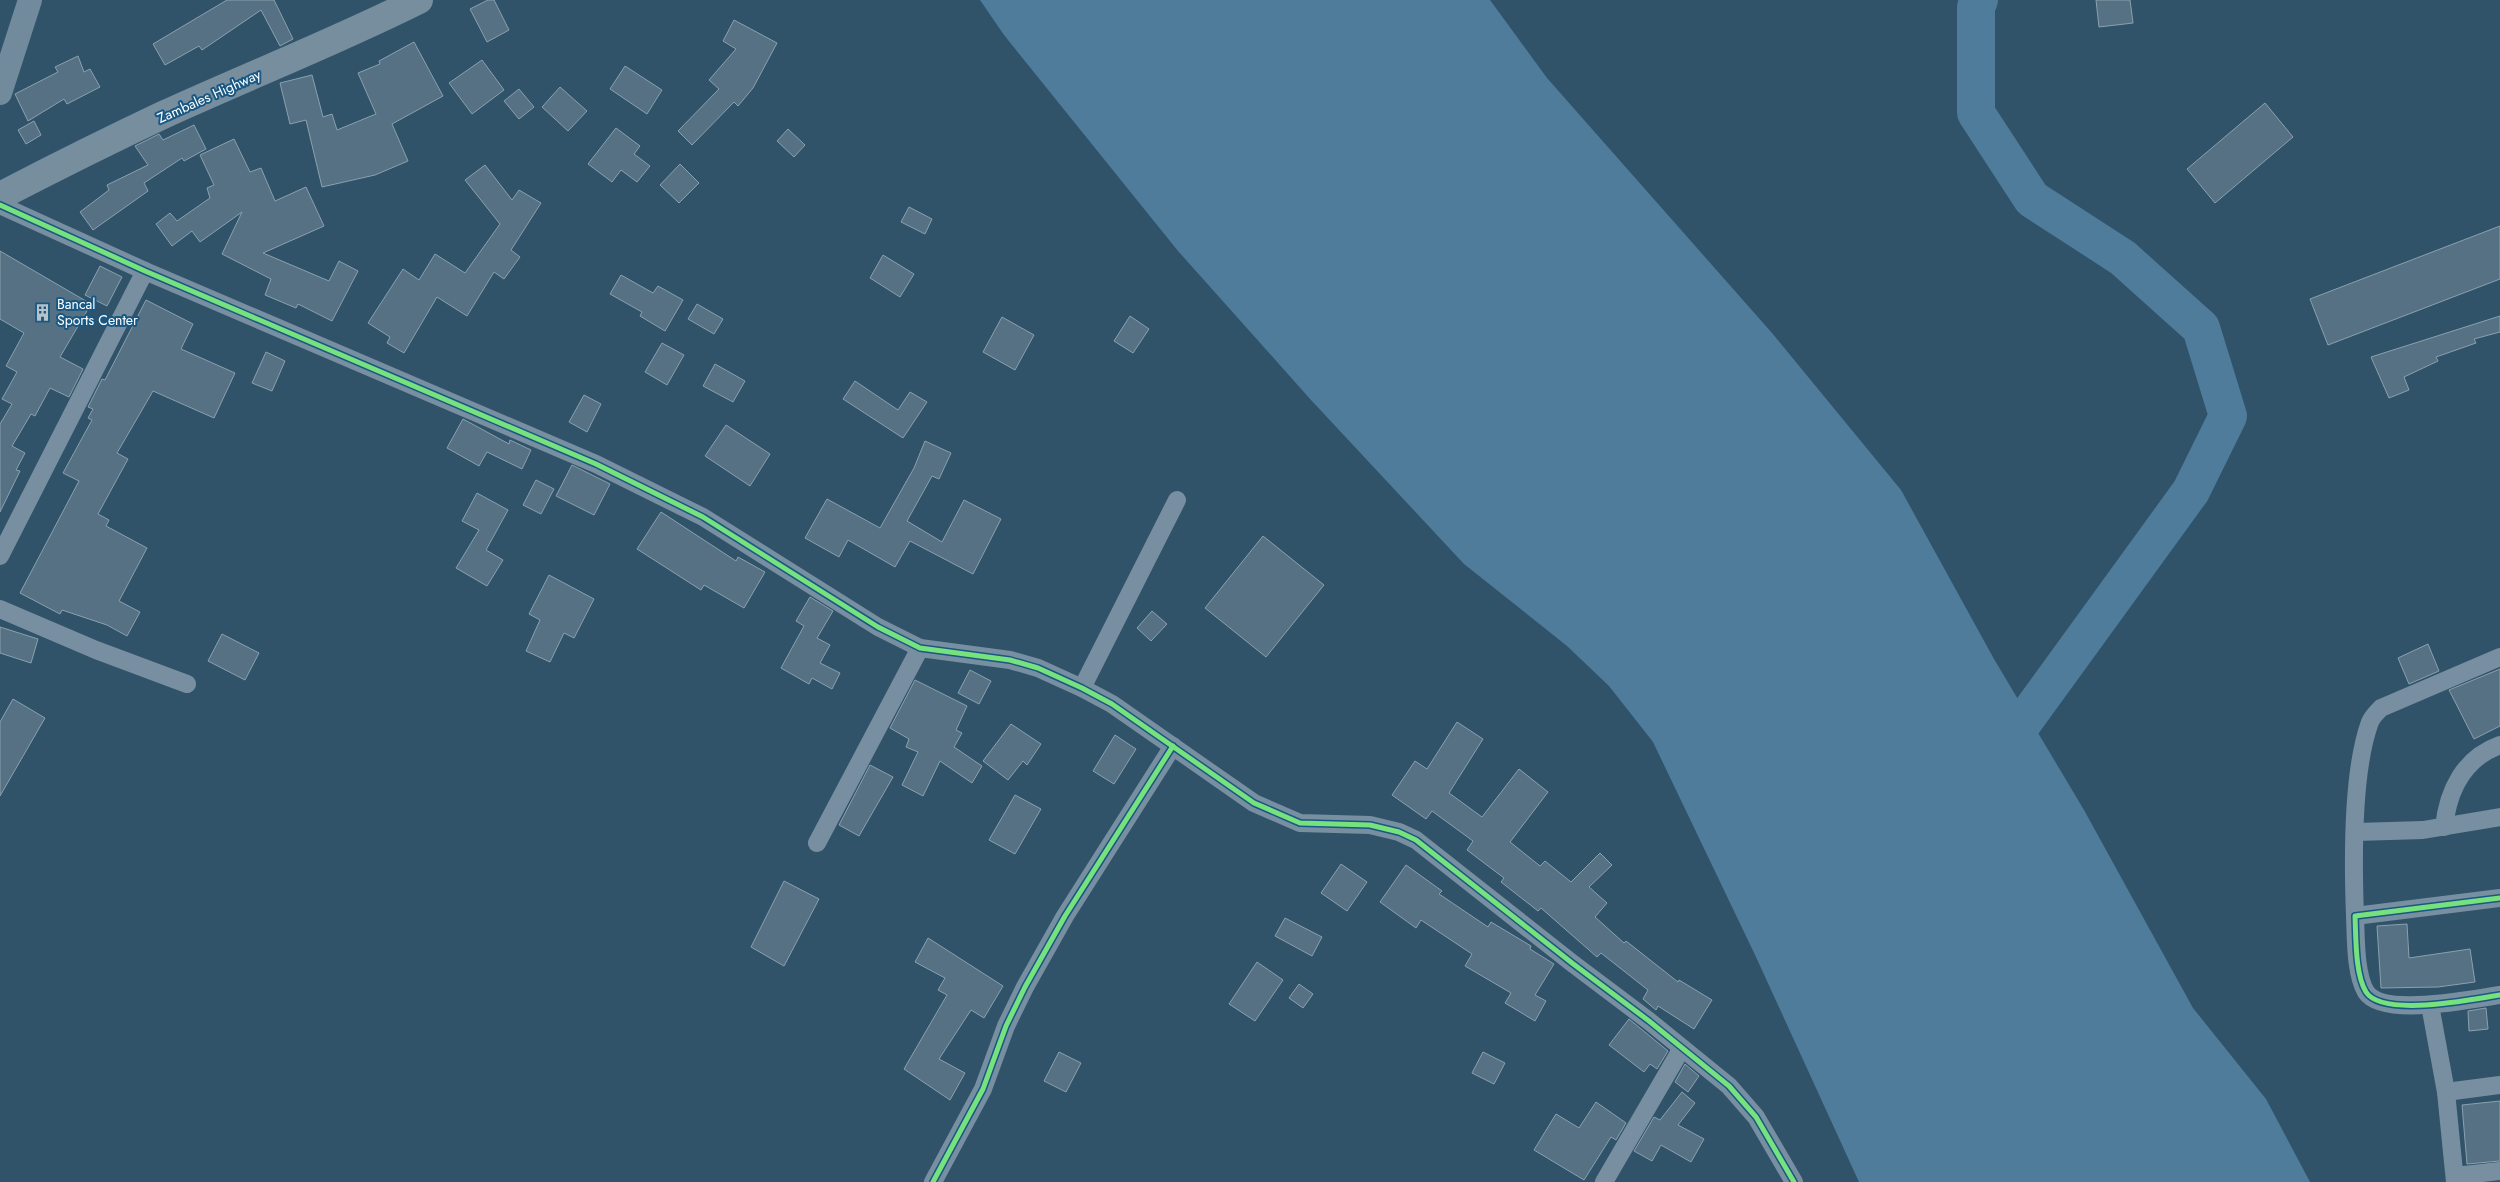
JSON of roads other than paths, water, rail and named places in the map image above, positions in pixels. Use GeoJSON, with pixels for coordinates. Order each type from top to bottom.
{"type":"FeatureCollection","features":[{"type":"Feature","properties":{"kind":"main road"},"geometry":{"type":"LineString","coordinates":[[0,93],[30,0]]}},
{"type":"Feature","properties":{"kind":"main road","name":"Zambales Highway"},"geometry":{"type":"LineString","coordinates":[[0,196],[74,157],[164,115],[369,25],[419,0]]}},
{"type":"Feature","properties":{"kind":"street"},"geometry":{"type":"LineString","coordinates":[[0,205],[145,271],[596,464],[703,517],[878,627],[920,648],[1010,660],[1038,668],[1082,688],[1112,704],[1254,803],[1300,823],[1370,825],[1398,832],[1416,840],[1729,1086],[1756,1117],[1794,1182]]}},
{"type":"Feature","properties":{"kind":"street"},"geometry":{"type":"LineString","coordinates":[[0,556],[145,271]]}},
{"type":"Feature","properties":{"kind":"street"},"geometry":{"type":"LineString","coordinates":[[1082,688],[1177,500]]}},
{"type":"Feature","properties":{"kind":"street"},"geometry":{"type":"LineString","coordinates":[[0,609],[96,650],[187,684]]}},
{"type":"Feature","properties":{"kind":"street"},"geometry":{"type":"LineString","coordinates":[[817,843],[920,648]]}},
{"type":"Feature","properties":{"kind":"street"},"geometry":{"type":"LineString","coordinates":[[2500,657],[2381,708],[2370,720],[2358,784],[2355,916],[2360,972],[2367,993],[2380,1002],[2393,1005],[2430,1005],[2500,995]]}},
{"type":"Feature","properties":{"kind":"street"},"geometry":{"type":"LineString","coordinates":[[2444,828],[2446,812],[2460,775],[2483,751],[2500,745]]}},
{"type":"Feature","properties":{"kind":"street"},"geometry":{"type":"LineString","coordinates":[[933,1182],[983,1089],[1006,1026],[1025,987],[1070,908],[1173,746]]}},
{"type":"Feature","properties":{"kind":"street"},"geometry":{"type":"LineString","coordinates":[[2356,832],[2444,828],[2500,817]]}},
{"type":"Feature","properties":{"kind":"street"},"geometry":{"type":"LineString","coordinates":[[2355,916],[2500,898]]}},
{"type":"Feature","properties":{"kind":"street"},"geometry":{"type":"LineString","coordinates":[[2430,1005],[2446,1092],[2455,1179],[2500,1171]]}},
{"type":"Feature","properties":{"kind":"street"},"geometry":{"type":"LineString","coordinates":[[1604,1182],[1682,1048]]}},
{"type":"Feature","properties":{"kind":"street"},"geometry":{"type":"LineString","coordinates":[[2446,1092],[2500,1085]]}},
{"type":"Feature","properties":{"kind":"water"},"geometry":{"type":"Polygon","coordinates":[[[980,0],[1490,0],[1547,78],[1772,333],[1901,490],[1994,659],[2084,810],[2193,1008],[2266,1099],[2310,1182],[1859,1182],[1756,957],[1653,742],[1609,686],[1567,646],[1464,564],[1311,400],[1178,251],[1004,35],[980,0]]]}},
{"type":"Feature","properties":{"kind":"waterway"},"geometry":{"type":"LineString","coordinates":[[1979,0],[1976,7],[1976,113],[2032,199],[2123,258],[2201,328],[2228,416],[2191,491],[1998,757]]}},
{"type":"Feature","properties":{"kind":"place","name":"Bancal Sports Center"},"geometry":{"type":"Point","coordinates":[43,312]}}]}
